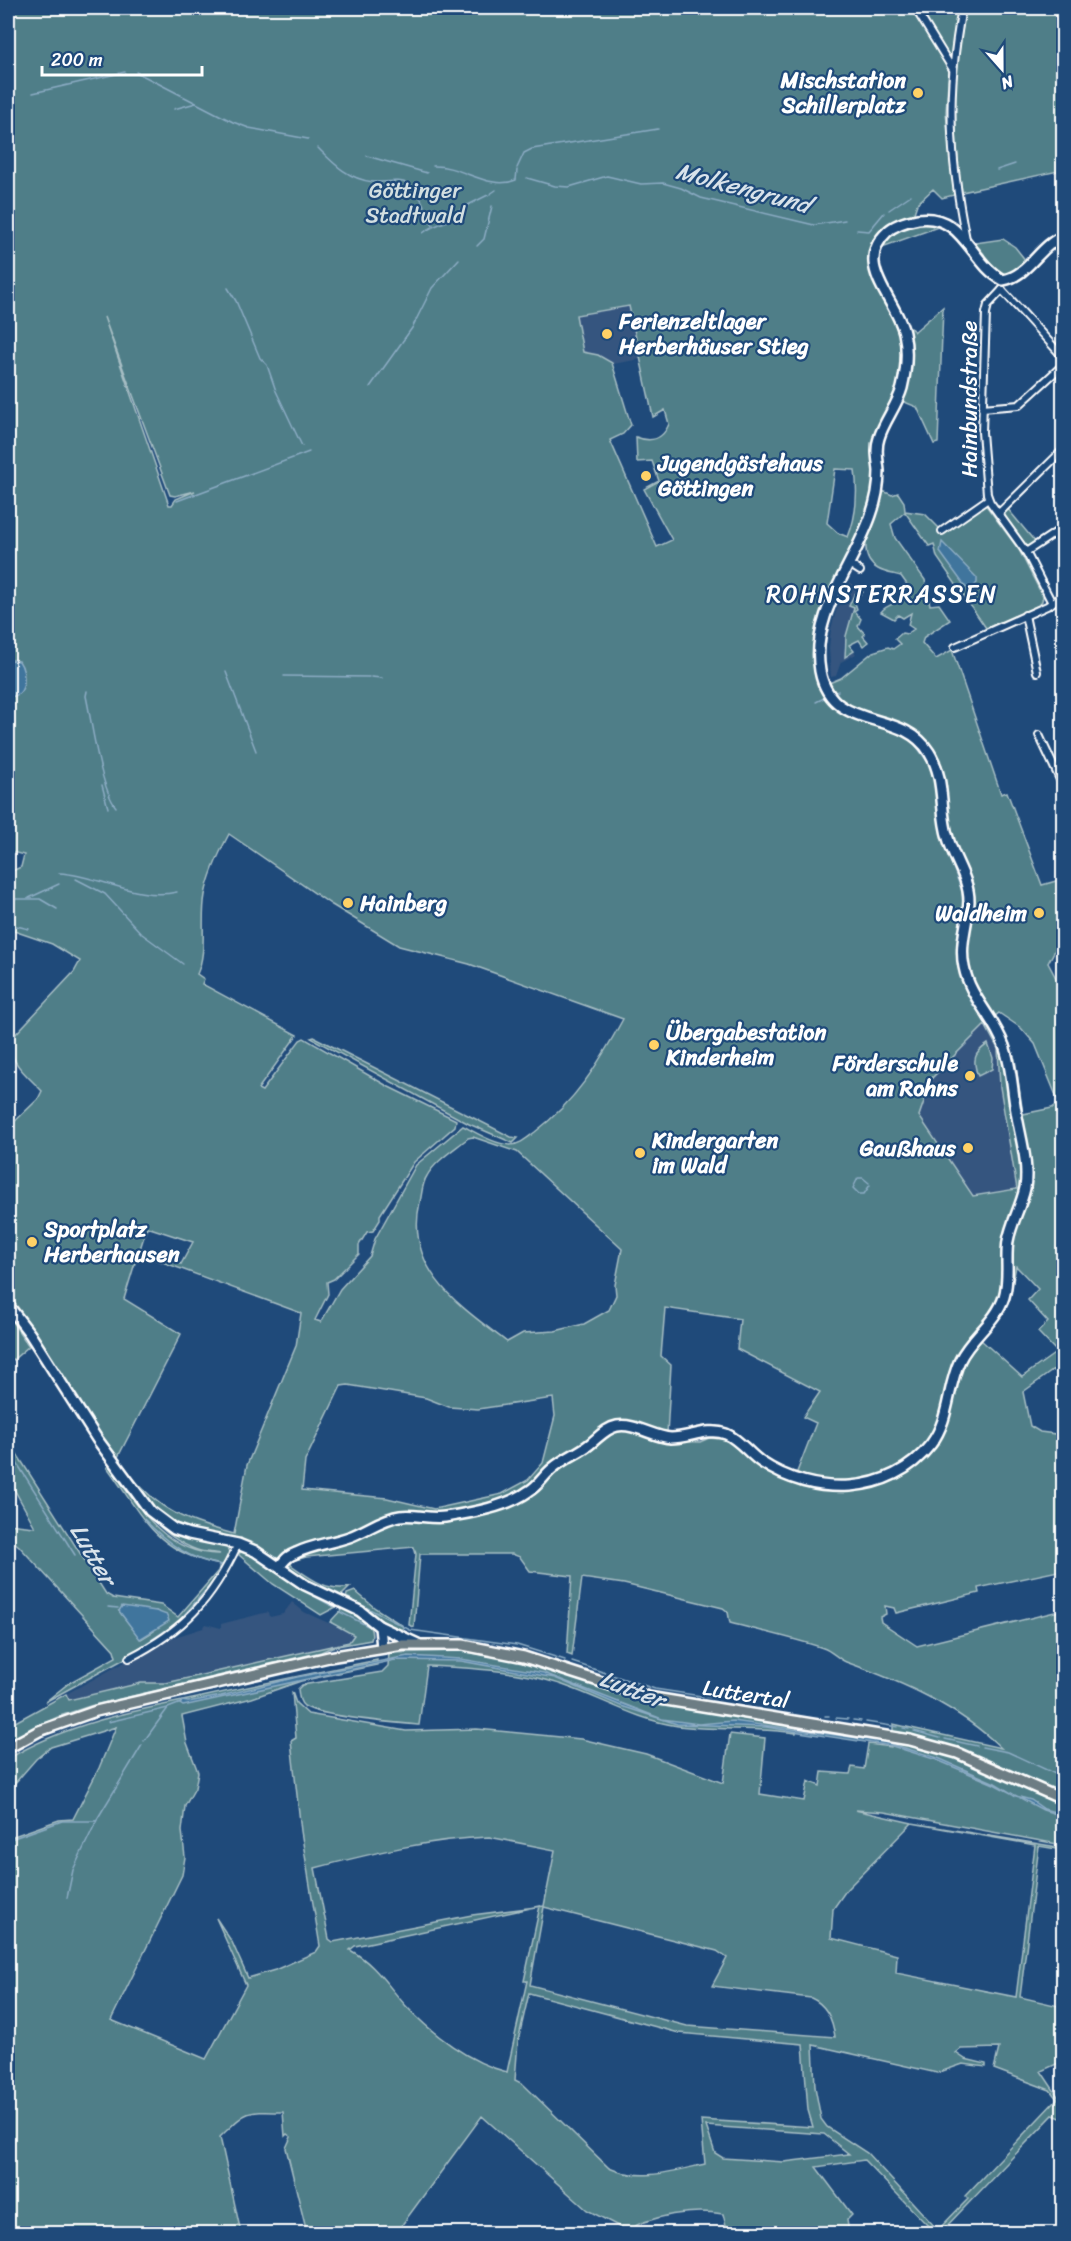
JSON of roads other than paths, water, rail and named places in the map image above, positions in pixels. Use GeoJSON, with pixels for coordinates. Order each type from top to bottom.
{"type":"FeatureCollection","features":[{"type":"Feature","properties":{"kind":"main road","name":"Luttertal"},"geometry":{"type":"LineString","coordinates":[[8,1748],[47,1728],[96,1711],[382,1647],[418,1644],[489,1649],[550,1665],[648,1697],[910,1740],[978,1761],[1064,1800]]}},
{"type":"Feature","properties":{"kind":"street"},"geometry":{"type":"LineString","coordinates":[[915,8],[952,69]]}},
{"type":"Feature","properties":{"kind":"street"},"geometry":{"type":"LineString","coordinates":[[962,8],[952,69],[951,138],[966,239]]}},
{"type":"Feature","properties":{"kind":"street"},"geometry":{"type":"LineString","coordinates":[[948,224],[961,216]]}},
{"type":"Feature","properties":{"kind":"street"},"geometry":{"type":"LineString","coordinates":[[279,1567],[291,1555],[352,1536],[393,1518],[446,1517],[519,1497],[532,1489],[556,1464],[616,1426],[630,1426],[665,1437],[713,1432],[726,1434],[756,1458],[778,1471],[810,1483],[836,1488],[866,1485],[891,1475],[911,1463],[934,1440],[944,1420],[960,1360],[1004,1299],[1008,1277],[1008,1243],[1024,1189],[1026,1167],[1007,1056],[1000,1037],[973,993],[964,969],[962,956],[968,908],[967,885],[946,834],[941,784],[935,762],[921,741],[908,731],[855,715],[839,705],[829,694],[822,678],[819,655],[822,631],[870,517],[878,488],[877,441],[898,399],[905,371],[904,332],[877,280],[874,266],[876,251],[887,232],[903,222],[930,219],[948,224],[966,239],[992,274],[1064,358]]}},
{"type":"Feature","properties":{"kind":"street"},"geometry":{"type":"LineString","coordinates":[[1002,285],[1016,276],[1046,245],[1064,236]]}},
{"type":"Feature","properties":{"kind":"street","name":"Hainbundstraße"},"geometry":{"type":"LineString","coordinates":[[1002,285],[988,305],[986,313],[982,408],[983,454],[988,499],[1026,552],[1052,603]]}},
{"type":"Feature","properties":{"kind":"street"},"geometry":{"type":"LineString","coordinates":[[982,408],[1019,405],[1064,364]]}},
{"type":"Feature","properties":{"kind":"street"},"geometry":{"type":"LineString","coordinates":[[999,513],[1064,449]]}},
{"type":"Feature","properties":{"kind":"street"},"geometry":{"type":"LineString","coordinates":[[942,531],[988,499]]}},
{"type":"Feature","properties":{"kind":"street"},"geometry":{"type":"LineString","coordinates":[[1026,552],[1064,526]]}},
{"type":"Feature","properties":{"kind":"street"},"geometry":{"type":"LineString","coordinates":[[849,564],[860,572]]}},
{"type":"Feature","properties":{"kind":"street"},"geometry":{"type":"LineString","coordinates":[[955,647],[1052,603],[1064,595]]}},
{"type":"Feature","properties":{"kind":"street"},"geometry":{"type":"LineString","coordinates":[[1025,615],[1037,672]]}},
{"type":"Feature","properties":{"kind":"street"},"geometry":{"type":"LineString","coordinates":[[1039,735],[1064,788]]}},
{"type":"Feature","properties":{"kind":"street"},"geometry":{"type":"LineString","coordinates":[[8,1305],[25,1326],[86,1422],[150,1511],[174,1529],[238,1544],[265,1556],[305,1585],[360,1611],[376,1624],[418,1644]]}},
{"type":"Feature","properties":{"kind":"street"},"geometry":{"type":"LineString","coordinates":[[131,1658],[176,1630],[198,1607],[220,1581],[238,1544]]}},
{"type":"Feature","properties":{"kind":"street"},"geometry":{"type":"LineString","coordinates":[[376,1624],[382,1633],[382,1647]]}},
{"type":"Feature","properties":{"kind":"waterway"},"geometry":{"type":"LineString","coordinates":[[33,93],[125,72]]}},
{"type":"Feature","properties":{"kind":"waterway","name":"Molkengrund"},"geometry":{"type":"LineString","coordinates":[[136,72],[233,122],[249,128],[308,139]]}},
{"type":"Feature","properties":{"kind":"waterway","name":"Molkengrund"},"geometry":{"type":"LineString","coordinates":[[174,109],[196,103]]}},
{"type":"Feature","properties":{"kind":"waterway"},"geometry":{"type":"LineString","coordinates":[[517,168],[524,153],[532,149],[658,129]]}},
{"type":"Feature","properties":{"kind":"waterway","name":"Molkengrund"},"geometry":{"type":"LineString","coordinates":[[318,148],[336,165],[356,178],[373,182],[402,182],[410,185],[421,198],[433,225]]}},
{"type":"Feature","properties":{"kind":"waterway"},"geometry":{"type":"LineString","coordinates":[[367,156],[427,173]]}},
{"type":"Feature","properties":{"kind":"waterway"},"geometry":{"type":"LineString","coordinates":[[1055,159],[1064,156]]}},
{"type":"Feature","properties":{"kind":"waterway"},"geometry":{"type":"LineString","coordinates":[[997,170],[1015,164]]}},
{"type":"Feature","properties":{"kind":"waterway"},"geometry":{"type":"LineString","coordinates":[[433,166],[454,169],[485,180],[506,183],[516,180],[517,170]]}},
{"type":"Feature","properties":{"kind":"waterway","name":"Molkengrund"},"geometry":{"type":"LineString","coordinates":[[527,178],[555,186],[569,187],[607,176],[641,184],[663,183],[681,188],[701,198],[814,225],[845,220]]}},
{"type":"Feature","properties":{"kind":"waterway","name":"Molkengrund"},"geometry":{"type":"LineString","coordinates":[[490,194],[496,190]]}},
{"type":"Feature","properties":{"kind":"waterway","name":"Molkengrund"},"geometry":{"type":"LineString","coordinates":[[462,208],[488,195]]}},
{"type":"Feature","properties":{"kind":"waterway"},"geometry":{"type":"LineString","coordinates":[[889,210],[911,195]]}},
{"type":"Feature","properties":{"kind":"waterway"},"geometry":{"type":"LineString","coordinates":[[477,246],[484,239],[492,206]]}},
{"type":"Feature","properties":{"kind":"waterway","name":"Molkengrund"},"geometry":{"type":"LineString","coordinates":[[423,233],[447,221],[461,209]]}},
{"type":"Feature","properties":{"kind":"waterway"},"geometry":{"type":"LineString","coordinates":[[857,230],[869,231],[884,213]]}},
{"type":"Feature","properties":{"kind":"waterway"},"geometry":{"type":"LineString","coordinates":[[370,387],[412,328],[432,288],[459,259]]}},
{"type":"Feature","properties":{"kind":"waterway"},"geometry":{"type":"LineString","coordinates":[[228,288],[236,301],[260,358],[267,365],[276,391],[302,446]]}},
{"type":"Feature","properties":{"kind":"waterway"},"geometry":{"type":"LineString","coordinates":[[177,501],[309,452]]}},
{"type":"Feature","properties":{"kind":"waterway"},"geometry":{"type":"LineString","coordinates":[[226,672],[256,751]]}},
{"type":"Feature","properties":{"kind":"waterway"},"geometry":{"type":"LineString","coordinates":[[284,676],[369,677]]}},
{"type":"Feature","properties":{"kind":"waterway"},"geometry":{"type":"LineString","coordinates":[[371,677],[382,678]]}},
{"type":"Feature","properties":{"kind":"waterway"},"geometry":{"type":"LineString","coordinates":[[87,691],[86,696],[101,770],[110,798],[116,807]]}},
{"type":"Feature","properties":{"kind":"waterway"},"geometry":{"type":"LineString","coordinates":[[833,694],[838,691]]}},
{"type":"Feature","properties":{"kind":"waterway"},"geometry":{"type":"LineString","coordinates":[[816,702],[826,697]]}},
{"type":"Feature","properties":{"kind":"waterway"},"geometry":{"type":"LineString","coordinates":[[834,707],[852,719],[878,726]]}},
{"type":"Feature","properties":{"kind":"waterway"},"geometry":{"type":"LineString","coordinates":[[912,740],[932,768]]}},
{"type":"Feature","properties":{"kind":"waterway"},"geometry":{"type":"LineString","coordinates":[[102,785],[108,808]]}},
{"type":"Feature","properties":{"kind":"waterway"},"geometry":{"type":"LineString","coordinates":[[936,790],[942,839],[962,891],[963,914]]}},
{"type":"Feature","properties":{"kind":"waterway"},"geometry":{"type":"LineString","coordinates":[[59,873],[147,893],[177,892]]}},
{"type":"Feature","properties":{"kind":"waterway"},"geometry":{"type":"LineString","coordinates":[[76,879],[105,894],[142,934],[183,964]]}},
{"type":"Feature","properties":{"kind":"waterway"},"geometry":{"type":"LineString","coordinates":[[29,898],[59,884]]}},
{"type":"Feature","properties":{"kind":"waterway"},"geometry":{"type":"LineString","coordinates":[[8,899],[40,899],[57,909]]}},
{"type":"Feature","properties":{"kind":"waterway"},"geometry":{"type":"LineString","coordinates":[[8,924],[29,929]]}},
{"type":"Feature","properties":{"kind":"waterway"},"geometry":{"type":"LineString","coordinates":[[958,931],[957,951],[960,970],[965,989],[974,1007]]}},
{"type":"Feature","properties":{"kind":"waterway"},"geometry":{"type":"LineString","coordinates":[[983,1019],[1001,1051]]}},
{"type":"Feature","properties":{"kind":"waterway"},"geometry":{"type":"LineString","coordinates":[[1003,1059],[1015,1135]]}},
{"type":"Feature","properties":{"kind":"waterway"},"geometry":{"type":"LineString","coordinates":[[869,1183],[863,1178],[858,1178],[853,1188],[859,1194],[864,1194],[870,1185]]}},
{"type":"Feature","properties":{"kind":"waterway","name":"Lutter"},"geometry":{"type":"LineString","coordinates":[[8,1449],[75,1555]]}},
{"type":"Feature","properties":{"kind":"waterway"},"geometry":{"type":"LineString","coordinates":[[144,1519],[161,1535],[189,1555],[223,1565]]}},
{"type":"Feature","properties":{"kind":"waterway"},"geometry":{"type":"LineString","coordinates":[[174,1523],[189,1529]]}},
{"type":"Feature","properties":{"kind":"waterway"},"geometry":{"type":"LineString","coordinates":[[223,1536],[234,1537]]}},
{"type":"Feature","properties":{"kind":"waterway"},"geometry":{"type":"LineString","coordinates":[[243,1540],[281,1560]]}},
{"type":"Feature","properties":{"kind":"waterway"},"geometry":{"type":"LineString","coordinates":[[219,1564],[220,1572]]}},
{"type":"Feature","properties":{"kind":"waterway"},"geometry":{"type":"LineString","coordinates":[[288,1565],[302,1577],[339,1594]]}},
{"type":"Feature","properties":{"kind":"waterway"},"geometry":{"type":"LineString","coordinates":[[136,1650],[178,1622],[218,1576]]}},
{"type":"Feature","properties":{"kind":"waterway"},"geometry":{"type":"LineString","coordinates":[[299,1588],[334,1607]]}},
{"type":"Feature","properties":{"kind":"waterway"},"geometry":{"type":"LineString","coordinates":[[348,1598],[410,1630],[517,1645],[565,1660]]}},
{"type":"Feature","properties":{"kind":"waterway"},"geometry":{"type":"LineString","coordinates":[[108,1607],[118,1608]]}},
{"type":"Feature","properties":{"kind":"waterway"},"geometry":{"type":"LineString","coordinates":[[340,1612],[368,1626]]}},
{"type":"Feature","properties":{"kind":"waterway"},"geometry":{"type":"LineString","coordinates":[[572,1662],[655,1689],[714,1698]]}},
{"type":"Feature","properties":{"kind":"waterway"},"geometry":{"type":"LineString","coordinates":[[144,1741],[168,1708],[181,1703]]}},
{"type":"Feature","properties":{"kind":"waterway"},"geometry":{"type":"LineString","coordinates":[[108,1722],[168,1708]]}},
{"type":"Feature","properties":{"kind":"waterway"},"geometry":{"type":"LineString","coordinates":[[836,1718],[848,1719]]}},
{"type":"Feature","properties":{"kind":"waterway"},"geometry":{"type":"LineString","coordinates":[[853,1720],[861,1721]]}},
{"type":"Feature","properties":{"kind":"waterway"},"geometry":{"type":"LineString","coordinates":[[866,1722],[898,1727]]}},
{"type":"Feature","properties":{"kind":"waterway"},"geometry":{"type":"LineString","coordinates":[[903,1728],[909,1729]]}},
{"type":"Feature","properties":{"kind":"waterway"},"geometry":{"type":"LineString","coordinates":[[914,1731],[940,1738]]}},
{"type":"Feature","properties":{"kind":"waterway"},"geometry":{"type":"LineString","coordinates":[[945,1739],[977,1746]]}},
{"type":"Feature","properties":{"kind":"waterway"},"geometry":{"type":"LineString","coordinates":[[8,1840],[62,1821],[96,1821],[142,1745]]}},
{"type":"Feature","properties":{"kind":"waterway"},"geometry":{"type":"LineString","coordinates":[[982,1747],[1008,1752],[1064,1778]]}},
{"type":"Feature","properties":{"kind":"waterway"},"geometry":{"type":"LineString","coordinates":[[67,1898],[73,1870],[97,1820]]}},
{"type":"Feature","properties":{"kind":"place","name":"Mischstation Schillerplatz"},"geometry":{"type":"Point","coordinates":[918,93]}},
{"type":"Feature","properties":{"kind":"place","name":"Ferienzeltlager Herberhäuser Stieg"},"geometry":{"type":"Point","coordinates":[607,334]}},
{"type":"Feature","properties":{"kind":"place","name":"Jugendgästehaus Göttingen"},"geometry":{"type":"Point","coordinates":[646,476]}},
{"type":"Feature","properties":{"kind":"place","name":"Hainberg"},"geometry":{"type":"Point","coordinates":[348,903]}},
{"type":"Feature","properties":{"kind":"place","name":"Waldheim"},"geometry":{"type":"Point","coordinates":[1039,913]}},
{"type":"Feature","properties":{"kind":"place","name":"Übergabestation Kinderheim"},"geometry":{"type":"Point","coordinates":[654,1045]}},
{"type":"Feature","properties":{"kind":"place","name":"Förderschule am Rohns"},"geometry":{"type":"Point","coordinates":[970,1076]}},
{"type":"Feature","properties":{"kind":"place","name":"Gaußhaus"},"geometry":{"type":"Point","coordinates":[968,1148]}},
{"type":"Feature","properties":{"kind":"place","name":"Kindergarten im Wald"},"geometry":{"type":"Point","coordinates":[640,1153]}},
{"type":"Feature","properties":{"kind":"place","name":"Sportplatz Herberhausen"},"geometry":{"type":"Point","coordinates":[32,1242]}},
{"type":"Feature","properties":{"kind":"district","name":"ROHNSTERRASSEN"},"geometry":{"type":"Point","coordinates":[882,594]}},
{"type":"Feature","properties":{"kind":"park label","name":"Göttinger Stadtwald"},"geometry":{"type":"Point","coordinates":[415,202]}}]}
